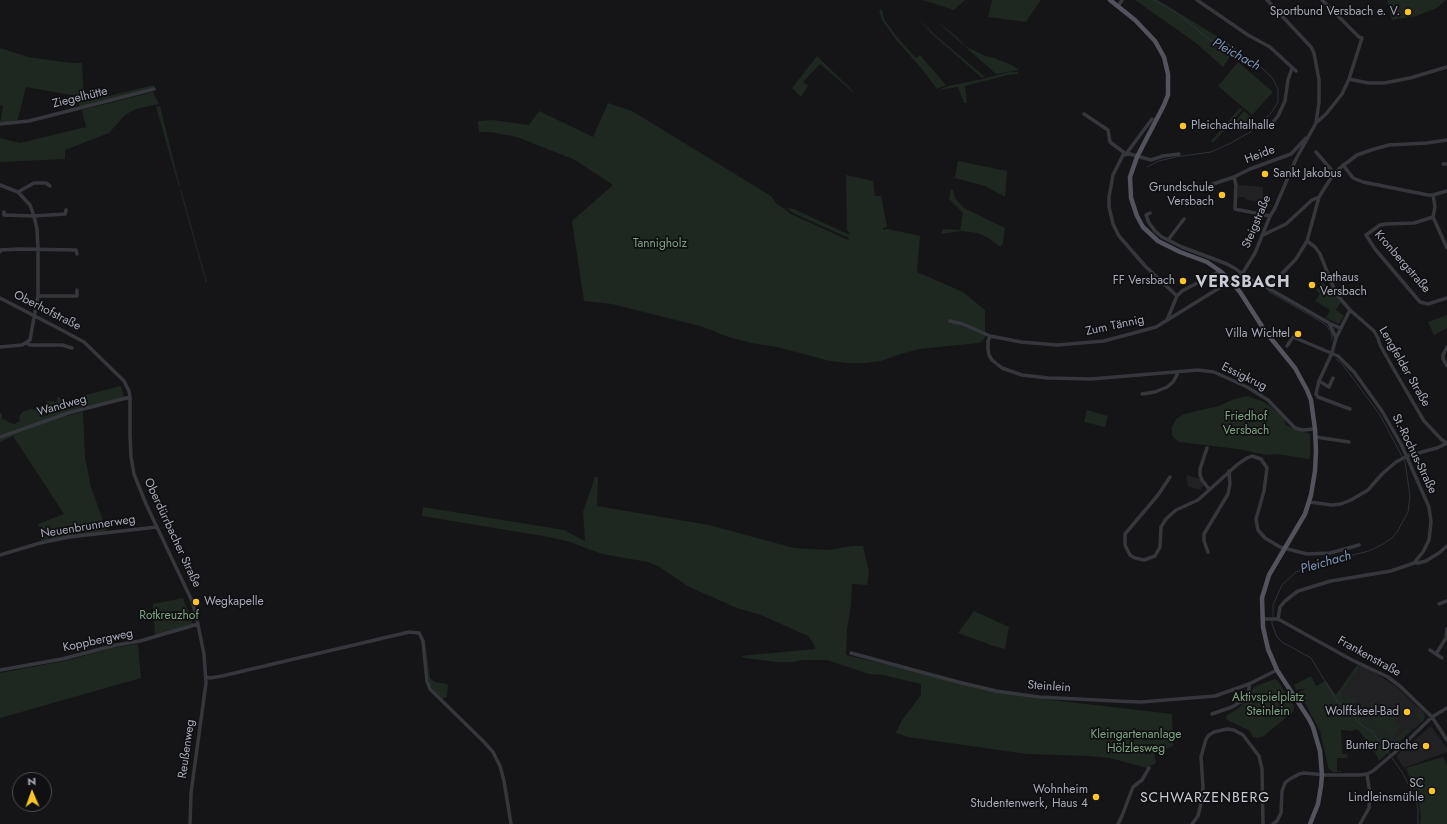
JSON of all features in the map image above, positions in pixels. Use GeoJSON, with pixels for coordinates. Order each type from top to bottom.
{"type":"FeatureCollection","features":[{"type":"Feature","properties":{"kind":"main road"},"geometry":{"type":"LineString","coordinates":[[1110,0],[1135,20],[1150,35],[1159,47],[1166,62],[1169,80],[1168,94],[1162,112],[1154,121],[1137,157],[1130,177],[1131,198],[1134,209],[1144,227],[1154,238],[1166,246],[1207,262],[1231,281],[1240,292],[1265,331],[1287,357],[1302,378],[1311,400],[1316,437],[1315,471],[1309,502],[1303,518],[1274,564],[1264,586],[1262,598],[1262,619],[1268,646],[1277,670],[1313,727],[1320,751],[1322,775],[1318,804],[1310,824]]}},
{"type":"Feature","properties":{"kind":"street"},"geometry":{"type":"LineString","coordinates":[[1118,6],[1122,0]]}},
{"type":"Feature","properties":{"kind":"street"},"geometry":{"type":"LineString","coordinates":[[1197,0],[1248,35],[1270,46],[1296,71]]}},
{"type":"Feature","properties":{"kind":"street"},"geometry":{"type":"LineString","coordinates":[[1267,0],[1311,47],[1314,53],[1319,80],[1319,102],[1316,122]]}},
{"type":"Feature","properties":{"kind":"street"},"geometry":{"type":"LineString","coordinates":[[1316,122],[1336,103],[1342,94],[1350,79],[1362,38],[1359,37],[1322,0]]}},
{"type":"Feature","properties":{"kind":"street"},"geometry":{"type":"LineString","coordinates":[[1350,79],[1368,83],[1384,83],[1410,78],[1447,67]]}},
{"type":"Feature","properties":{"kind":"street"},"geometry":{"type":"LineString","coordinates":[[1269,127],[1278,116],[1285,101],[1288,80],[1292,68]]}},
{"type":"Feature","properties":{"kind":"street","name":"Ziegelhütte"},"geometry":{"type":"LineString","coordinates":[[0,124],[29,121],[154,89]]}},
{"type":"Feature","properties":{"kind":"street"},"geometry":{"type":"LineString","coordinates":[[1084,114],[1108,130],[1110,142],[1126,154],[1151,160],[1163,156],[1179,154]]}},
{"type":"Feature","properties":{"kind":"street"},"geometry":{"type":"LineString","coordinates":[[1154,121],[1120,159],[1110,188],[1109,207],[1115,230],[1123,242],[1146,267],[1177,296]]}},
{"type":"Feature","properties":{"kind":"street","name":"Steigstraße"},"geometry":{"type":"LineString","coordinates":[[1231,281],[1242,274],[1251,262],[1296,159],[1316,122]]}},
{"type":"Feature","properties":{"kind":"street","name":"Heide"},"geometry":{"type":"LineString","coordinates":[[1198,188],[1234,177],[1250,169],[1291,154],[1309,135]]}},
{"type":"Feature","properties":{"kind":"street"},"geometry":{"type":"LineString","coordinates":[[1268,288],[1296,260],[1307,241],[1319,197],[1343,165],[1357,155],[1381,147],[1447,140]]}},
{"type":"Feature","properties":{"kind":"street"},"geometry":{"type":"LineString","coordinates":[[1316,152],[1335,174]]}},
{"type":"Feature","properties":{"kind":"street"},"geometry":{"type":"LineString","coordinates":[[1343,165],[1353,178],[1363,182],[1433,195],[1447,191]]}},
{"type":"Feature","properties":{"kind":"street"},"geometry":{"type":"LineString","coordinates":[[1234,177],[1236,185],[1235,209],[1270,216]]}},
{"type":"Feature","properties":{"kind":"street"},"geometry":{"type":"LineString","coordinates":[[18,192],[34,184],[46,183],[50,186]]}},
{"type":"Feature","properties":{"kind":"street"},"geometry":{"type":"LineString","coordinates":[[0,185],[18,192],[30,205],[37,229],[38,296],[31,338],[26,343]]}},
{"type":"Feature","properties":{"kind":"street"},"geometry":{"type":"LineString","coordinates":[[1433,195],[1435,207],[1433,218],[1447,248]]}},
{"type":"Feature","properties":{"kind":"street"},"geometry":{"type":"LineString","coordinates":[[1263,235],[1286,224],[1312,200],[1319,197]]}},
{"type":"Feature","properties":{"kind":"street"},"geometry":{"type":"LineString","coordinates":[[4,212],[4,216],[34,216],[65,214],[66,210]]}},
{"type":"Feature","properties":{"kind":"street"},"geometry":{"type":"LineString","coordinates":[[1150,213],[1146,215],[1149,223],[1159,234],[1168,240],[1182,247],[1227,264],[1246,277],[1340,328]]}},
{"type":"Feature","properties":{"kind":"street","name":"Kronbergstraße"},"geometry":{"type":"LineString","coordinates":[[1433,218],[1405,224],[1380,225],[1366,235],[1375,250],[1420,302],[1428,304],[1447,298]]}},
{"type":"Feature","properties":{"kind":"street"},"geometry":{"type":"LineString","coordinates":[[1168,240],[1184,219]]}},
{"type":"Feature","properties":{"kind":"street","name":"Lengfelder Straße"},"geometry":{"type":"LineString","coordinates":[[1307,241],[1320,254],[1335,291],[1350,310],[1374,332],[1403,387],[1424,421],[1442,440],[1447,443]]}},
{"type":"Feature","properties":{"kind":"street"},"geometry":{"type":"LineString","coordinates":[[0,252],[0,250],[38,249],[76,250],[76,254]]}},
{"type":"Feature","properties":{"kind":"street"},"geometry":{"type":"LineString","coordinates":[[1167,322],[1177,296],[1182,291],[1220,271]]}},
{"type":"Feature","properties":{"kind":"street","name":"Zum Tännig"},"geometry":{"type":"LineString","coordinates":[[950,321],[962,324],[990,336],[1021,342],[1057,345],[1089,343],[1115,339],[1139,331],[1151,329],[1167,322],[1231,281]]}},
{"type":"Feature","properties":{"kind":"street"},"geometry":{"type":"LineString","coordinates":[[38,296],[77,296],[77,290]]}},
{"type":"Feature","properties":{"kind":"street","name":"Oberhofstraße"},"geometry":{"type":"LineString","coordinates":[[0,298],[84,342]]}},
{"type":"Feature","properties":{"kind":"street"},"geometry":{"type":"LineString","coordinates":[[1350,310],[1340,328],[1332,353],[1315,392],[1318,397],[1350,410]]}},
{"type":"Feature","properties":{"kind":"street"},"geometry":{"type":"LineString","coordinates":[[1329,322],[1336,338]]}},
{"type":"Feature","properties":{"kind":"street","name":"Essigkrug"},"geometry":{"type":"LineString","coordinates":[[990,336],[988,341],[989,355],[996,364],[1009,371],[1035,377],[1091,379],[1198,370],[1214,372],[1252,389],[1268,400],[1295,428],[1302,430],[1315,429]]}},
{"type":"Feature","properties":{"kind":"street","name":"St.-Rochus-Straße"},"geometry":{"type":"LineString","coordinates":[[1287,346],[1294,337],[1332,353],[1349,367],[1365,386],[1388,420],[1407,456],[1429,507],[1431,522],[1429,540],[1423,552],[1414,563]]}},
{"type":"Feature","properties":{"kind":"street","name":"Oberdürrbacher Straße"},"geometry":{"type":"LineString","coordinates":[[84,342],[127,385],[130,397],[131,457],[134,474],[192,601],[198,624],[206,677]]}},
{"type":"Feature","properties":{"kind":"street"},"geometry":{"type":"LineString","coordinates":[[0,347],[26,343],[30,345],[62,345],[72,348]]}},
{"type":"Feature","properties":{"kind":"street"},"geometry":{"type":"LineString","coordinates":[[1447,347],[1443,355],[1443,359],[1447,366]]}},
{"type":"Feature","properties":{"kind":"street"},"geometry":{"type":"LineString","coordinates":[[1142,394],[1155,392],[1167,387],[1173,382],[1177,372]]}},
{"type":"Feature","properties":{"kind":"street"},"geometry":{"type":"LineString","coordinates":[[1319,381],[1329,387],[1333,378]]}},
{"type":"Feature","properties":{"kind":"street","name":"Wandweg"},"geometry":{"type":"LineString","coordinates":[[0,437],[68,413],[130,397]]}},
{"type":"Feature","properties":{"kind":"street"},"geometry":{"type":"LineString","coordinates":[[1316,437],[1349,442]]}},
{"type":"Feature","properties":{"kind":"street"},"geometry":{"type":"LineString","coordinates":[[1309,502],[1332,505],[1342,504],[1368,490],[1391,465],[1401,459],[1437,448],[1447,443]]}},
{"type":"Feature","properties":{"kind":"street"},"geometry":{"type":"LineString","coordinates":[[1207,448],[1200,469],[1200,475],[1209,489]]}},
{"type":"Feature","properties":{"kind":"street"},"geometry":{"type":"LineString","coordinates":[[1170,477],[1158,495],[1125,534],[1124,540],[1126,547],[1130,555],[1135,558],[1144,560],[1155,556],[1160,547],[1160,529],[1164,521],[1176,510],[1198,500],[1244,459],[1249,457],[1258,457],[1264,462],[1266,468],[1264,491],[1257,515],[1257,527],[1265,538],[1274,545],[1302,554],[1321,554],[1359,545]]}},
{"type":"Feature","properties":{"kind":"street"},"geometry":{"type":"LineString","coordinates":[[1208,552],[1204,541],[1204,534],[1228,494],[1230,471]]}},
{"type":"Feature","properties":{"kind":"street","name":"Neuenbrunnerweg"},"geometry":{"type":"LineString","coordinates":[[0,555],[40,543],[69,537],[157,527]]}},
{"type":"Feature","properties":{"kind":"street"},"geometry":{"type":"LineString","coordinates":[[1276,620],[1282,604],[1298,591],[1331,581],[1392,571],[1414,563],[1426,561],[1447,546]]}},
{"type":"Feature","properties":{"kind":"street"},"geometry":{"type":"LineString","coordinates":[[1439,604],[1447,601]]}},
{"type":"Feature","properties":{"kind":"street","name":"Frankenstraße"},"geometry":{"type":"LineString","coordinates":[[1262,619],[1276,620],[1388,677],[1401,687],[1432,717],[1447,740]]}},
{"type":"Feature","properties":{"kind":"street","name":"Koppbergweg"},"geometry":{"type":"LineString","coordinates":[[0,670],[62,659],[116,645],[140,641],[198,624]]}},
{"type":"Feature","properties":{"kind":"street"},"geometry":{"type":"LineString","coordinates":[[1436,654],[1446,638],[1447,629]]}},
{"type":"Feature","properties":{"kind":"street"},"geometry":{"type":"LineString","coordinates":[[206,677],[210,678],[222,676],[410,632],[419,633],[423,641],[426,681],[430,688],[440,700],[493,752],[500,766],[511,824]]}},
{"type":"Feature","properties":{"kind":"street"},"geometry":{"type":"LineString","coordinates":[[1430,650],[1442,658]]}},
{"type":"Feature","properties":{"kind":"street","name":"Steinlein"},"geometry":{"type":"LineString","coordinates":[[851,653],[973,686],[1015,694],[1039,697],[1141,702],[1211,697],[1249,684],[1277,670]]}},
{"type":"Feature","properties":{"kind":"street","name":"Reußenweg"},"geometry":{"type":"LineString","coordinates":[[190,824],[191,793],[206,677]]}},
{"type":"Feature","properties":{"kind":"street"},"geometry":{"type":"LineString","coordinates":[[1212,714],[1232,707],[1242,701],[1249,690],[1249,684]]}},
{"type":"Feature","properties":{"kind":"street"},"geometry":{"type":"LineString","coordinates":[[1273,824],[1277,821],[1281,813],[1282,791],[1285,784],[1299,774],[1367,774],[1373,771],[1396,752],[1432,717],[1447,708]]}},
{"type":"Feature","properties":{"kind":"street"},"geometry":{"type":"LineString","coordinates":[[1192,824],[1198,816],[1202,799],[1203,787],[1201,757],[1206,739],[1214,732],[1227,729],[1234,730],[1243,735],[1259,756],[1262,769],[1263,824]]}},
{"type":"Feature","properties":{"kind":"street"},"geometry":{"type":"LineString","coordinates":[[1118,824],[1133,787],[1142,780],[1149,768]]}},
{"type":"Feature","properties":{"kind":"street"},"geometry":{"type":"LineString","coordinates":[[1360,824],[1369,808],[1370,794],[1367,774]]}},
{"type":"Feature","properties":{"kind":"shaded area","name":"Sankt Jakobus"},"geometry":{"type":"Polygon","coordinates":[[[1238,185],[1263,187],[1263,202],[1247,200],[1244,197],[1237,197],[1238,185]]]}},
{"type":"Feature","properties":{"kind":"shaded area"},"geometry":{"type":"Polygon","coordinates":[[[1187,475],[1200,479],[1204,486],[1201,490],[1187,486],[1187,475]]]}},
{"type":"Feature","properties":{"kind":"shaded area"},"geometry":{"type":"Polygon","coordinates":[[[1357,665],[1367,668],[1398,688],[1424,713],[1424,720],[1391,749],[1336,695],[1357,665]]]}},
{"type":"Feature","properties":{"kind":"shaded area","name":"Bunter Drache"},"geometry":{"type":"Polygon","coordinates":[[[1431,726],[1447,748],[1447,752],[1404,768],[1396,756],[1431,726]]]}},
{"type":"Feature","properties":{"kind":"green space"},"geometry":{"type":"Polygon","coordinates":[[[923,0],[965,0],[954,10],[923,0]]]}},
{"type":"Feature","properties":{"kind":"green space"},"geometry":{"type":"Polygon","coordinates":[[[992,0],[1041,0],[1026,22],[988,17],[992,0]]]}},
{"type":"Feature","properties":{"kind":"green space"},"geometry":{"type":"Polygon","coordinates":[[[1135,0],[1158,0],[1236,48],[1223,67],[1196,43],[1135,0]]]}},
{"type":"Feature","properties":{"kind":"green space","name":"Sportbund Versbach e. V."},"geometry":{"type":"Polygon","coordinates":[[[1387,0],[1446,0],[1437,8],[1416,16],[1392,20],[1387,0]]]}},
{"type":"Feature","properties":{"kind":"green space"},"geometry":{"type":"Polygon","coordinates":[[[882,9],[884,19],[897,37],[916,58],[920,55],[946,85],[937,89],[897,41],[882,20],[879,10],[882,9]]]}},
{"type":"Feature","properties":{"kind":"green space"},"geometry":{"type":"Polygon","coordinates":[[[917,17],[934,34],[985,77],[982,78],[932,34],[917,17]]]}},
{"type":"Feature","properties":{"kind":"green space"},"geometry":{"type":"Polygon","coordinates":[[[934,19],[957,37],[965,46],[983,55],[1010,64],[1019,70],[996,74],[934,19]]]}},
{"type":"Feature","properties":{"kind":"green space"},"geometry":{"type":"Polygon","coordinates":[[[0,48],[28,57],[71,63],[82,63],[84,102],[154,85],[155,87],[80,108],[77,96],[26,87],[17,122],[0,124],[3,106],[0,105],[0,48]]]}},
{"type":"Feature","properties":{"kind":"green space"},"geometry":{"type":"Polygon","coordinates":[[[817,56],[855,94],[820,64],[803,82],[808,86],[801,97],[792,88],[817,56]]]}},
{"type":"Feature","properties":{"kind":"green space"},"geometry":{"type":"Polygon","coordinates":[[[1238,62],[1273,92],[1252,115],[1218,86],[1238,62]]]}},
{"type":"Feature","properties":{"kind":"green space"},"geometry":{"type":"Polygon","coordinates":[[[1009,72],[1018,72],[1018,74],[1008,75],[965,86],[967,103],[964,103],[958,87],[938,90],[948,86],[1009,72]]]}},
{"type":"Feature","properties":{"kind":"green space"},"geometry":{"type":"Polygon","coordinates":[[[153,92],[159,104],[136,109],[125,115],[109,133],[65,150],[65,159],[0,162],[0,138],[20,143],[86,127],[82,110],[153,92]]]}},
{"type":"Feature","properties":{"kind":"green space","name":"Tannigholz"},"geometry":{"type":"Polygon","coordinates":[[[608,103],[632,111],[771,196],[776,203],[791,214],[848,240],[849,238],[793,213],[787,208],[794,209],[850,235],[847,229],[846,175],[873,181],[875,196],[881,196],[887,227],[883,228],[883,230],[888,229],[920,236],[917,272],[963,292],[985,310],[985,338],[979,343],[919,349],[881,361],[848,363],[830,361],[777,347],[751,343],[729,337],[700,326],[612,304],[584,301],[572,221],[613,185],[575,160],[517,137],[490,132],[479,132],[478,121],[492,120],[529,125],[539,111],[593,137],[608,103]]]}},
{"type":"Feature","properties":{"kind":"green space"},"geometry":{"type":"Polygon","coordinates":[[[160,106],[180,187],[156,107],[160,106]]]}},
{"type":"Feature","properties":{"kind":"green space"},"geometry":{"type":"Polygon","coordinates":[[[1240,108],[1242,110],[1213,143],[1211,141],[1240,108]]]}},
{"type":"Feature","properties":{"kind":"green space"},"geometry":{"type":"Polygon","coordinates":[[[1244,111],[1252,118],[1242,129],[1237,125],[1234,129],[1231,127],[1244,111]]]}},
{"type":"Feature","properties":{"kind":"green space"},"geometry":{"type":"Polygon","coordinates":[[[958,161],[1007,171],[1005,197],[985,186],[955,178],[958,161]]]}},
{"type":"Feature","properties":{"kind":"green space"},"geometry":{"type":"Polygon","coordinates":[[[181,189],[207,282],[206,283],[180,190],[181,189]]]}},
{"type":"Feature","properties":{"kind":"green space"},"geometry":{"type":"Polygon","coordinates":[[[951,189],[953,190],[955,198],[964,208],[1005,228],[1003,243],[1001,246],[978,233],[960,231],[941,234],[943,229],[960,230],[963,213],[949,199],[951,189]]]}},
{"type":"Feature","properties":{"kind":"green space"},"geometry":{"type":"Polygon","coordinates":[[[1323,282],[1341,302],[1336,310],[1344,316],[1339,324],[1326,318],[1330,310],[1315,301],[1320,294],[1316,290],[1323,282]]]}},
{"type":"Feature","properties":{"kind":"green space"},"geometry":{"type":"Polygon","coordinates":[[[1447,315],[1447,328],[1434,335],[1428,322],[1447,315]]]}},
{"type":"Feature","properties":{"kind":"green space"},"geometry":{"type":"Polygon","coordinates":[[[121,386],[124,397],[67,413],[66,416],[83,412],[85,457],[91,487],[107,532],[42,542],[38,524],[64,514],[13,436],[0,442],[0,413],[2,413],[2,419],[15,424],[20,421],[19,417],[22,412],[47,407],[47,401],[57,402],[57,397],[64,399],[71,404],[78,403],[80,397],[121,386]]]}},
{"type":"Feature","properties":{"kind":"green space","name":"Friedhof Versbach"},"geometry":{"type":"Polygon","coordinates":[[[1246,396],[1269,405],[1284,419],[1286,425],[1310,435],[1309,459],[1277,454],[1266,455],[1238,449],[1179,442],[1172,435],[1172,427],[1176,419],[1184,414],[1219,406],[1246,396]]]}},
{"type":"Feature","properties":{"kind":"green space"},"geometry":{"type":"Polygon","coordinates":[[[1087,410],[1108,416],[1105,427],[1084,422],[1087,410]]]}},
{"type":"Feature","properties":{"kind":"green space","name":"Kleingartenanlage Hölzlesweg"},"geometry":{"type":"Polygon","coordinates":[[[595,477],[598,477],[597,506],[709,525],[794,548],[829,550],[852,546],[863,546],[869,572],[867,585],[852,584],[846,655],[1026,697],[1172,714],[1173,746],[1154,754],[1156,763],[1147,768],[1110,758],[1027,754],[908,737],[896,733],[902,720],[921,695],[921,684],[883,675],[869,674],[827,660],[777,662],[745,658],[741,656],[815,649],[815,646],[808,636],[761,615],[737,608],[689,587],[658,566],[648,562],[602,554],[570,542],[549,537],[422,516],[423,507],[564,530],[585,541],[583,512],[595,477]]]}},
{"type":"Feature","properties":{"kind":"green space","name":"Rotkreuzhof"},"geometry":{"type":"Polygon","coordinates":[[[183,598],[193,624],[155,636],[153,604],[183,598]]]}},
{"type":"Feature","properties":{"kind":"green space"},"geometry":{"type":"Polygon","coordinates":[[[974,611],[1009,627],[1005,649],[958,633],[974,611]]]}},
{"type":"Feature","properties":{"kind":"green space"},"geometry":{"type":"Polygon","coordinates":[[[425,638],[430,678],[435,682],[448,685],[447,697],[442,699],[429,684],[425,638]]]}},
{"type":"Feature","properties":{"kind":"green space"},"geometry":{"type":"Polygon","coordinates":[[[138,644],[141,678],[0,718],[0,673],[69,660],[111,648],[138,644]]]}},
{"type":"Feature","properties":{"kind":"green space"},"geometry":{"type":"Polygon","coordinates":[[[1357,665],[1359,668],[1342,692],[1344,702],[1346,701],[1345,695],[1350,699],[1352,697],[1356,700],[1352,705],[1356,708],[1358,706],[1366,711],[1363,715],[1393,741],[1407,728],[1411,731],[1379,761],[1376,754],[1361,733],[1356,729],[1353,731],[1341,730],[1342,754],[1348,754],[1347,758],[1337,758],[1337,771],[1341,772],[1333,772],[1328,766],[1320,731],[1298,693],[1306,688],[1296,690],[1294,685],[1311,676],[1316,686],[1326,681],[1336,695],[1357,665]],[[1355,712],[1383,736],[1388,743],[1391,742],[1355,712]]]}},
{"type":"Feature","properties":{"kind":"green space","name":"Aktivspielplatz Steinlein"},"geometry":{"type":"Polygon","coordinates":[[[1275,679],[1278,681],[1294,706],[1293,712],[1264,736],[1257,738],[1253,737],[1250,731],[1227,720],[1226,716],[1241,706],[1254,687],[1275,679]]]}},
{"type":"Feature","properties":{"kind":"green space"},"geometry":{"type":"Polygon","coordinates":[[[1375,699],[1377,702],[1375,701],[1374,703],[1386,709],[1384,711],[1386,713],[1388,710],[1391,712],[1390,714],[1395,718],[1394,721],[1401,726],[1392,738],[1371,721],[1376,714],[1368,709],[1375,699]]]}},
{"type":"Feature","properties":{"kind":"green space"},"geometry":{"type":"Polygon","coordinates":[[[1420,709],[1424,713],[1424,720],[1414,729],[1421,721],[1415,716],[1420,709]]]}},
{"type":"Feature","properties":{"kind":"green space","name":"SC Lindleinsmühle"},"geometry":{"type":"Polygon","coordinates":[[[1443,757],[1447,765],[1447,824],[1420,824],[1421,818],[1419,803],[1406,768],[1443,757]]]}},
{"type":"Feature","properties":{"kind":"waterway","name":"Pleichach"},"geometry":{"type":"LineString","coordinates":[[1147,167],[1159,161],[1175,157],[1211,152],[1231,143],[1252,131],[1271,113],[1278,102],[1278,89],[1273,79],[1262,68],[1216,45],[1178,14],[1154,0]]}},
{"type":"Feature","properties":{"kind":"waterway","name":"Pleichach"},"geometry":{"type":"LineString","coordinates":[[1268,291],[1327,326],[1331,332],[1332,340]]}},
{"type":"Feature","properties":{"kind":"waterway","name":"Pleichach"},"geometry":{"type":"LineString","coordinates":[[1273,617],[1273,605],[1282,585],[1296,572],[1312,565],[1369,551],[1383,544],[1392,538],[1397,532],[1408,512],[1410,496],[1405,462],[1380,415],[1342,364],[1336,359]]}},
{"type":"Feature","properties":{"kind":"waterway","name":"Pleichach"},"geometry":{"type":"LineString","coordinates":[[1272,620],[1277,637],[1282,642],[1311,658],[1337,701],[1351,711],[1358,722],[1372,732],[1390,755]]}},
{"type":"Feature","properties":{"kind":"waterway","name":"Pleichach"},"geometry":{"type":"LineString","coordinates":[[1392,758],[1402,772],[1416,799],[1418,824]]}},
{"type":"Feature","properties":{"kind":"place","name":"Sportbund Versbach e. V."},"geometry":{"type":"Point","coordinates":[1408,12]}},
{"type":"Feature","properties":{"kind":"place","name":"Pleichachtalhalle"},"geometry":{"type":"Point","coordinates":[1183,126]}},
{"type":"Feature","properties":{"kind":"place","name":"Sankt Jakobus"},"geometry":{"type":"Point","coordinates":[1265,174]}},
{"type":"Feature","properties":{"kind":"place","name":"Grundschule Versbach"},"geometry":{"type":"Point","coordinates":[1222,195]}},
{"type":"Feature","properties":{"kind":"place","name":"FF Versbach"},"geometry":{"type":"Point","coordinates":[1183,281]}},
{"type":"Feature","properties":{"kind":"place","name":"Rathaus Versbach"},"geometry":{"type":"Point","coordinates":[1312,285]}},
{"type":"Feature","properties":{"kind":"place","name":"Villa Wichtel"},"geometry":{"type":"Point","coordinates":[1298,334]}},
{"type":"Feature","properties":{"kind":"place","name":"Wegkapelle"},"geometry":{"type":"Point","coordinates":[196,602]}},
{"type":"Feature","properties":{"kind":"place","name":"Wolffskeel-Bad"},"geometry":{"type":"Point","coordinates":[1407,712]}},
{"type":"Feature","properties":{"kind":"place","name":"Bunter Drache"},"geometry":{"type":"Point","coordinates":[1426,746]}},
{"type":"Feature","properties":{"kind":"place","name":"SC Lindleinsmühle"},"geometry":{"type":"Point","coordinates":[1432,791]}},
{"type":"Feature","properties":{"kind":"place","name":"Wohnheim Studentenwerk, Haus 4"},"geometry":{"type":"Point","coordinates":[1096,797]}},
{"type":"Feature","properties":{"kind":"district","name":"VERSBACH"},"geometry":{"type":"Point","coordinates":[1243,283]}},
{"type":"Feature","properties":{"kind":"district","name":"SCHWARZENBERG"},"geometry":{"type":"Point","coordinates":[1205,799]}}]}
